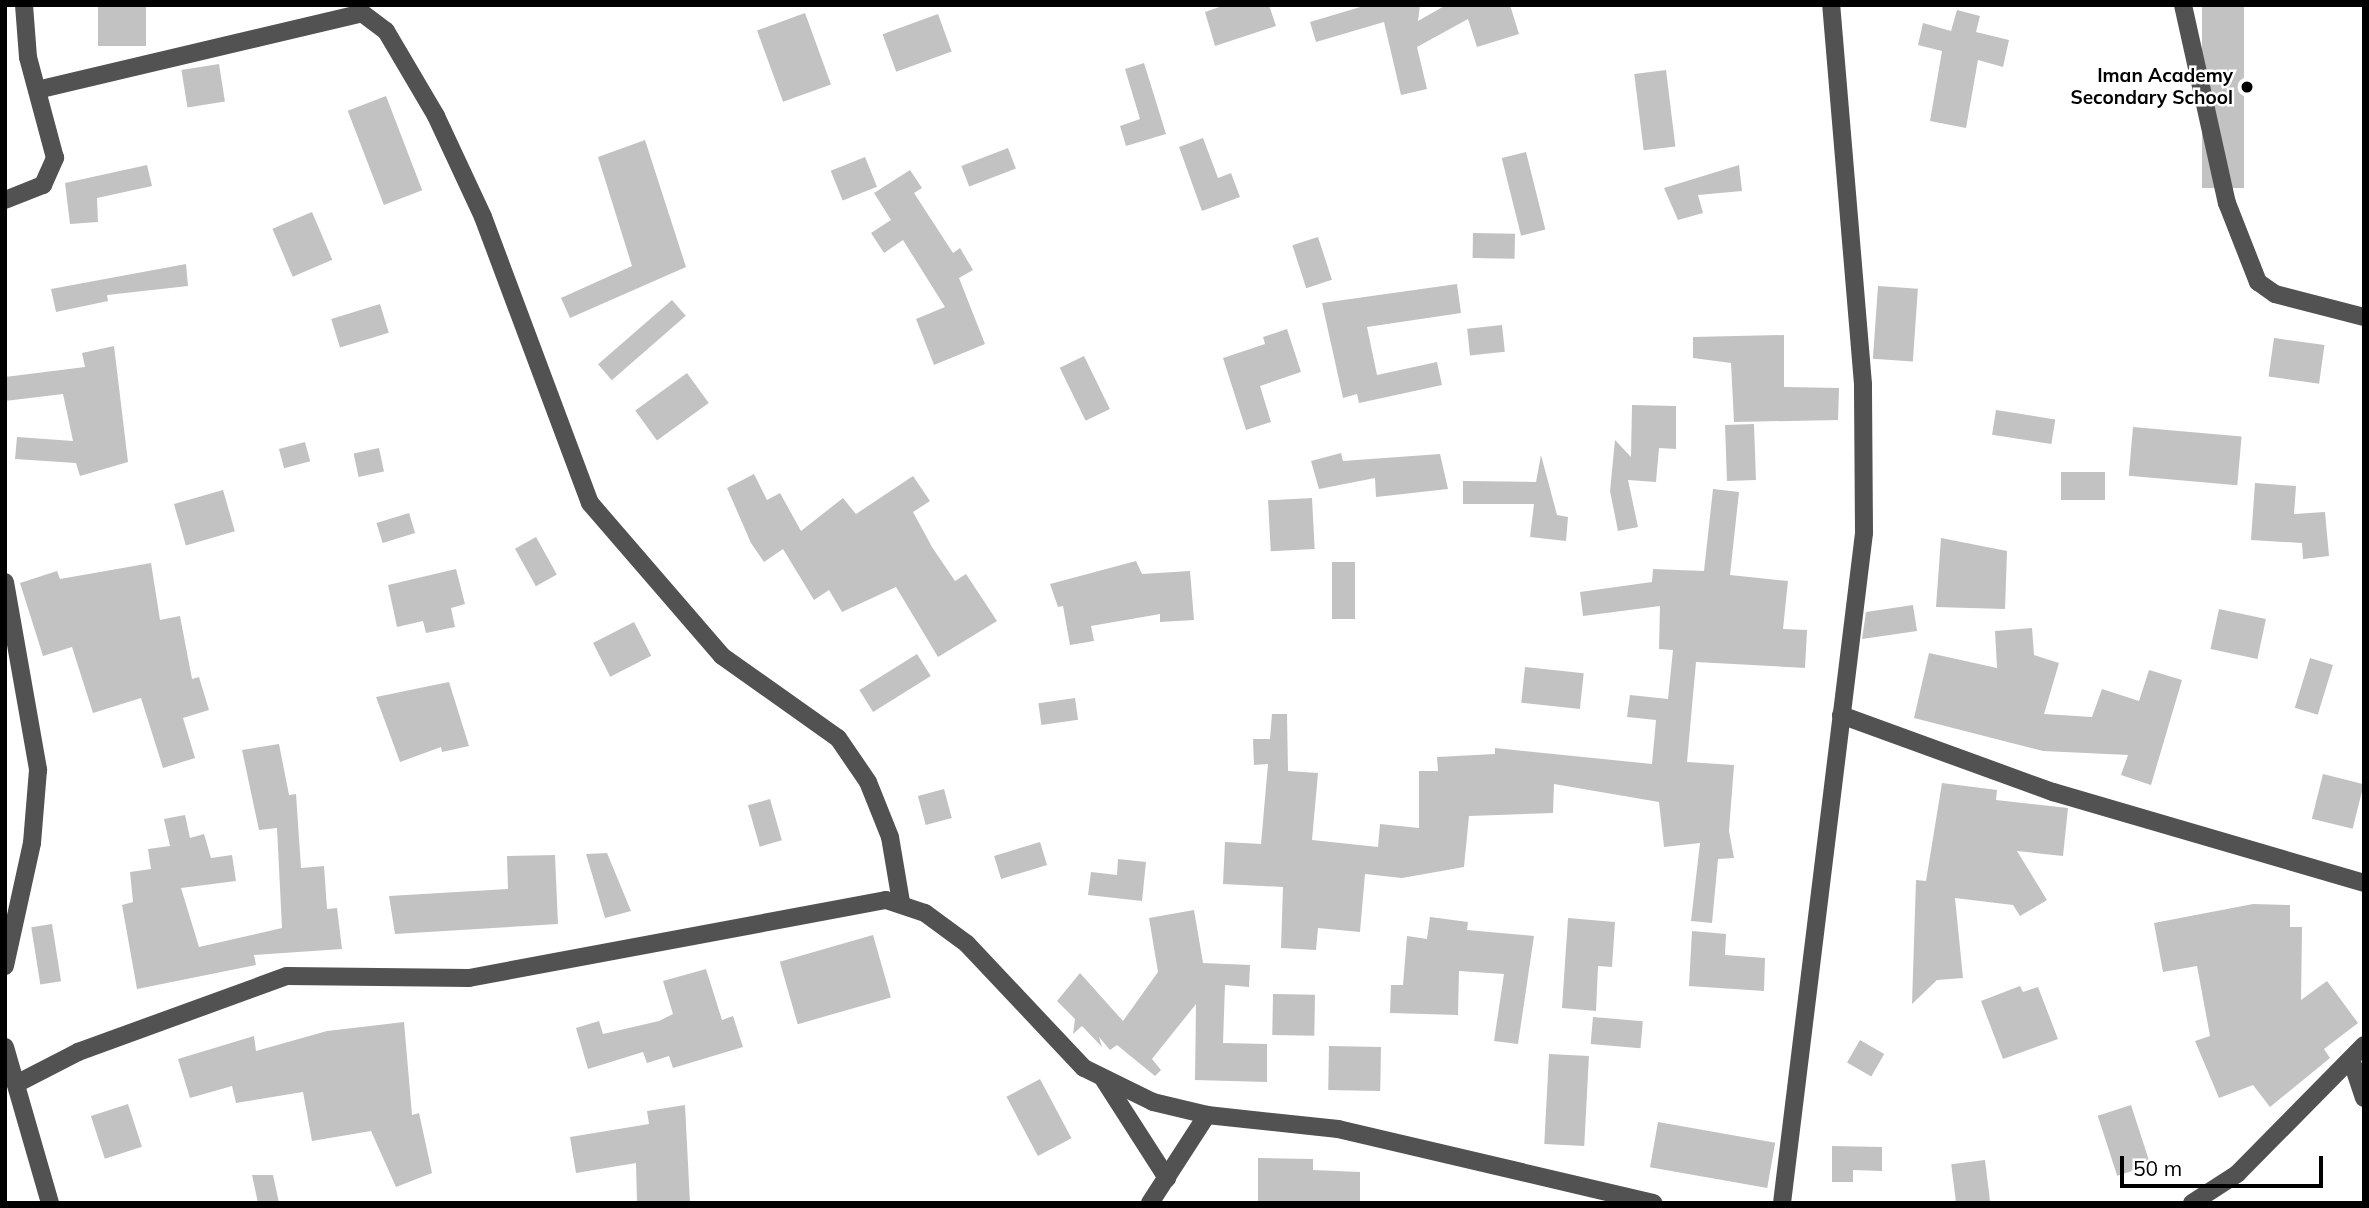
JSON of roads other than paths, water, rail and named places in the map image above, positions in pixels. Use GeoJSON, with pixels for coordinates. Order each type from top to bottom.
{"type":"FeatureCollection","features":[{"type":"Feature","properties":{"kind":"street"},"geometry":{"type":"LineString","coordinates":[[5,200],[43,185],[54,162],[37,90],[24,5]]}},
{"type":"Feature","properties":{"kind":"street"},"geometry":{"type":"LineString","coordinates":[[1782,1203],[1864,533],[1865,454],[1831,5]]}},
{"type":"Feature","properties":{"kind":"street"},"geometry":{"type":"LineString","coordinates":[[2183,5],[2227,203],[2258,282],[2275,294],[2364,317]]}},
{"type":"Feature","properties":{"kind":"street"},"geometry":{"type":"LineString","coordinates":[[37,90],[362,13],[386,31],[436,116],[483,217],[590,503],[722,656],[838,738],[867,782],[890,837],[901,902]]}},
{"type":"Feature","properties":{"kind":"street"},"geometry":{"type":"LineString","coordinates":[[5,582],[38,770],[32,844],[5,966]]}},
{"type":"Feature","properties":{"kind":"street"},"geometry":{"type":"LineString","coordinates":[[1841,715],[2053,792],[2364,883]]}},
{"type":"Feature","properties":{"kind":"street"},"geometry":{"type":"LineString","coordinates":[[16,1084],[78,1052],[288,976],[469,978],[901,902],[967,944],[1084,1068],[1104,1080],[1207,1115],[1338,1129],[1653,1203]]}},
{"type":"Feature","properties":{"kind":"street"},"geometry":{"type":"LineString","coordinates":[[2192,1203],[2237,1174],[2364,1045]]}},
{"type":"Feature","properties":{"kind":"street"},"geometry":{"type":"LineString","coordinates":[[5,1047],[50,1203]]}},
{"type":"Feature","properties":{"kind":"street"},"geometry":{"type":"LineString","coordinates":[[2351,1059],[2364,1098]]}},
{"type":"Feature","properties":{"kind":"street"},"geometry":{"type":"LineString","coordinates":[[1104,1080],[1167,1178]]}},
{"type":"Feature","properties":{"kind":"street"},"geometry":{"type":"LineString","coordinates":[[1150,1203],[1207,1115]]}},
{"type":"Feature","properties":{"kind":"place","name":"Iman Academy Secondary School"},"geometry":{"type":"Point","coordinates":[2247,87]}}]}
